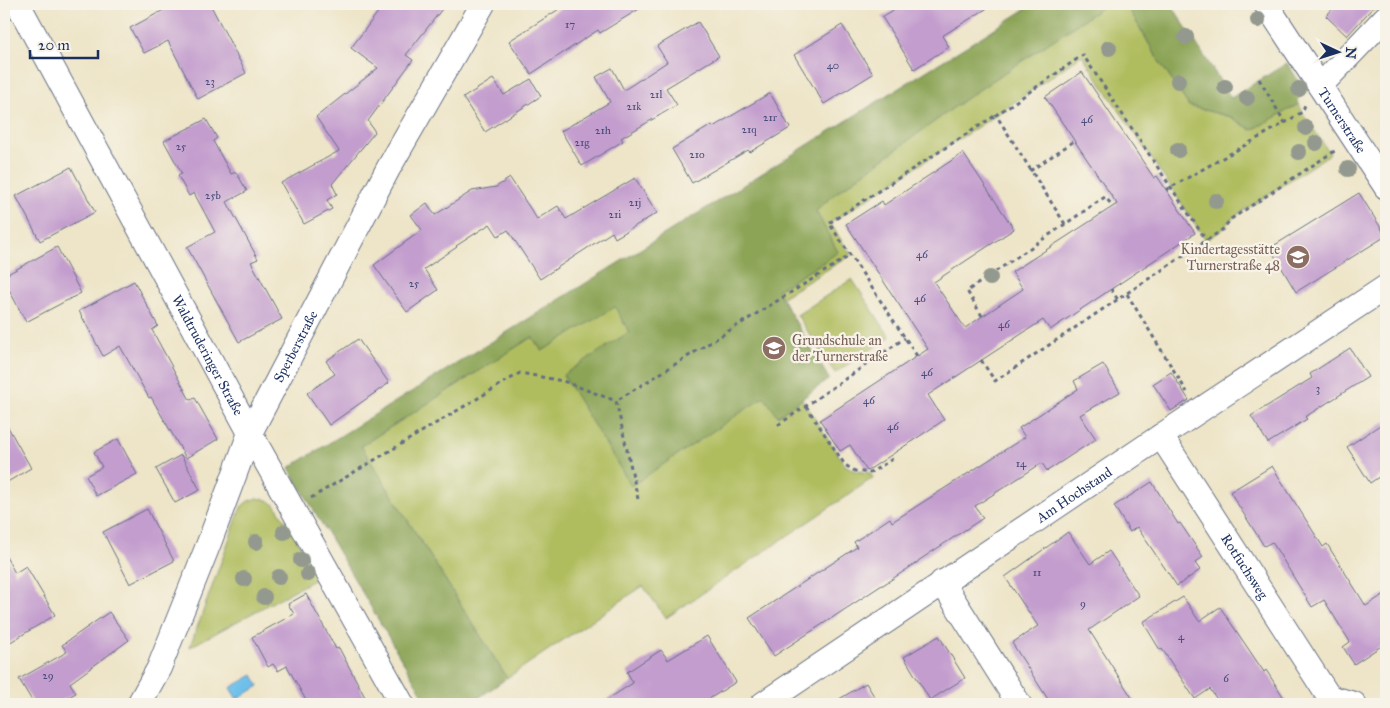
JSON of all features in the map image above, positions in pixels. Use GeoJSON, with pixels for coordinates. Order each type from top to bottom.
{"type":"FeatureCollection","features":[{"type":"Feature","properties":{"kind":"street","name":"Waldtruderinger Straße"},"geometry":{"type":"LineString","coordinates":[[18,4],[250,433],[402,704]]}},
{"type":"Feature","properties":{"kind":"street","name":"Sperberstraße"},"geometry":{"type":"LineString","coordinates":[[139,704],[159,668],[210,543],[250,433],[388,169],[482,4]]}},
{"type":"Feature","properties":{"kind":"street","name":"Turnerstraße"},"geometry":{"type":"LineString","coordinates":[[1266,4],[1386,187]]}},
{"type":"Feature","properties":{"kind":"street"},"geometry":{"type":"LineString","coordinates":[[1320,87],[1386,17]]}},
{"type":"Feature","properties":{"kind":"street","name":"Am Hochstand"},"geometry":{"type":"LineString","coordinates":[[763,704],[942,582],[1386,287]]}},
{"type":"Feature","properties":{"kind":"street","name":"Rotfuchsweg"},"geometry":{"type":"LineString","coordinates":[[1161,436],[1329,701],[1354,704]]}},
{"type":"Feature","properties":{"kind":"street"},"geometry":{"type":"LineString","coordinates":[[942,582],[1019,704]]}},
{"type":"Feature","properties":{"kind":"path"},"geometry":{"type":"LineString","coordinates":[[917,356],[829,223],[996,115],[1082,55],[1206,240]]}},
{"type":"Feature","properties":{"kind":"path"},"geometry":{"type":"LineString","coordinates":[[1259,79],[1284,123]]}},
{"type":"Feature","properties":{"kind":"path"},"geometry":{"type":"LineString","coordinates":[[1166,190],[1302,112],[1310,92],[1320,87]]}},
{"type":"Feature","properties":{"kind":"path"},"geometry":{"type":"LineString","coordinates":[[996,115],[1065,224]]}},
{"type":"Feature","properties":{"kind":"path"},"geometry":{"type":"LineString","coordinates":[[981,360],[996,381],[1222,230],[1231,219],[1354,137]]}},
{"type":"Feature","properties":{"kind":"path"},"geometry":{"type":"LineString","coordinates":[[1030,170],[1074,140]]}},
{"type":"Feature","properties":{"kind":"path"},"geometry":{"type":"LineString","coordinates":[[982,316],[967,290],[1105,197],[1113,206]]}},
{"type":"Feature","properties":{"kind":"path"},"geometry":{"type":"LineString","coordinates":[[616,401],[851,255]]}},
{"type":"Feature","properties":{"kind":"path"},"geometry":{"type":"LineString","coordinates":[[1111,289],[1118,300]]}},
{"type":"Feature","properties":{"kind":"path"},"geometry":{"type":"LineString","coordinates":[[1127,294],[1199,411]]}},
{"type":"Feature","properties":{"kind":"path"},"geometry":{"type":"LineString","coordinates":[[778,425],[905,338]]}},
{"type":"Feature","properties":{"kind":"path"},"geometry":{"type":"LineString","coordinates":[[306,501],[520,373],[562,381],[616,401]]}},
{"type":"Feature","properties":{"kind":"path"},"geometry":{"type":"LineString","coordinates":[[616,401],[638,499]]}},
{"type":"Feature","properties":{"kind":"path"},"geometry":{"type":"LineString","coordinates":[[806,406],[844,465],[855,471],[870,473],[894,458]]}},
{"type":"Feature","properties":{"kind":"green space"},"geometry":{"type":"Polygon","coordinates":[[[1034,4],[1107,4],[971,95],[836,193],[816,211],[838,252],[777,290],[829,379],[778,416],[764,397],[631,486],[563,375],[629,332],[615,307],[542,351],[532,337],[361,446],[507,678],[470,704],[428,704],[289,468],[1034,4]]]}},
{"type":"Feature","properties":{"kind":"green space"},"geometry":{"type":"Polygon","coordinates":[[[1107,4],[1126,4],[1159,61],[1189,106],[1231,117],[1252,130],[1299,104],[1302,112],[1330,154],[1231,219],[1222,230],[1206,240],[1082,55],[996,115],[830,223],[851,255],[781,298],[777,290],[827,260],[816,211],[836,193],[971,95],[1107,4]]]}},
{"type":"Feature","properties":{"kind":"green space"},"geometry":{"type":"Polygon","coordinates":[[[1126,4],[1171,4],[1231,98],[1287,63],[1303,88],[1298,101],[1299,104],[1252,130],[1231,117],[1189,106],[1159,61],[1126,4]]]}},
{"type":"Feature","properties":{"kind":"green space"},"geometry":{"type":"Polygon","coordinates":[[[852,279],[890,337],[835,373],[797,315],[852,279]]]}},
{"type":"Feature","properties":{"kind":"green space"},"geometry":{"type":"Polygon","coordinates":[[[615,306],[629,332],[764,397],[778,416],[802,399],[845,465],[855,471],[870,473],[873,478],[666,618],[643,586],[507,678],[361,446],[532,337],[542,351],[615,306]]]}},
{"type":"Feature","properties":{"kind":"green space"},"geometry":{"type":"Polygon","coordinates":[[[257,498],[268,500],[276,506],[319,577],[190,647],[241,507],[248,501],[257,498]]]}},
{"type":"Feature","properties":{"kind":"water"},"geometry":{"type":"Polygon","coordinates":[[[253,675],[259,686],[237,699],[230,688],[253,675]]]}},
{"type":"Feature","properties":{"kind":"building"},"geometry":{"type":"Polygon","coordinates":[[[175,4],[210,4],[246,73],[198,99],[168,41],[144,53],[130,28],[175,4]]]}},
{"type":"Feature","properties":{"kind":"building"},"geometry":{"type":"Polygon","coordinates":[[[384,4],[446,4],[406,55],[413,60],[368,121],[375,132],[332,184],[337,194],[327,200],[332,209],[304,224],[281,183],[339,151],[316,117],[378,68],[351,48],[384,4]]]}},
{"type":"Feature","properties":{"kind":"building"},"geometry":{"type":"Polygon","coordinates":[[[567,4],[647,4],[600,33],[598,30],[531,74],[509,41],[567,4]]]}},
{"type":"Feature","properties":{"kind":"building"},"geometry":{"type":"Polygon","coordinates":[[[903,4],[994,4],[942,36],[949,47],[914,69],[882,17],[903,4]]]}},
{"type":"Feature","properties":{"kind":"building"},"geometry":{"type":"Polygon","coordinates":[[[1337,4],[1376,4],[1347,36],[1326,16],[1337,4]]]}},
{"type":"Feature","properties":{"kind":"building"},"geometry":{"type":"Polygon","coordinates":[[[698,22],[719,56],[666,88],[677,105],[621,138],[623,141],[582,166],[561,131],[610,102],[596,77],[612,68],[624,90],[667,62],[657,46],[698,22]]]}},
{"type":"Feature","properties":{"kind":"building"},"geometry":{"type":"Polygon","coordinates":[[[842,25],[873,74],[824,104],[794,55],[842,25]]]}},
{"type":"Feature","properties":{"kind":"building"},"geometry":{"type":"Polygon","coordinates":[[[1082,72],[1154,178],[1157,176],[1195,233],[1050,330],[1043,320],[928,395],[944,420],[867,471],[850,445],[840,451],[820,420],[928,349],[846,224],[882,201],[884,205],[963,153],[1014,229],[934,282],[965,328],[1023,289],[1012,272],[1117,204],[1045,97],[1082,72]]]}},
{"type":"Feature","properties":{"kind":"building"},"geometry":{"type":"Polygon","coordinates":[[[493,79],[504,95],[531,79],[541,96],[485,132],[463,98],[493,79]]]}},
{"type":"Feature","properties":{"kind":"building"},"geometry":{"type":"Polygon","coordinates":[[[770,93],[790,128],[692,183],[672,149],[770,93]]]}},
{"type":"Feature","properties":{"kind":"building"},"geometry":{"type":"Polygon","coordinates":[[[206,119],[217,138],[213,141],[231,174],[236,172],[247,191],[227,202],[258,259],[251,262],[282,319],[239,342],[187,247],[215,232],[194,193],[189,196],[178,176],[182,174],[164,141],[206,119]]]}},
{"type":"Feature","properties":{"kind":"building"},"geometry":{"type":"Polygon","coordinates":[[[71,167],[95,212],[40,241],[16,196],[71,167]]]}},
{"type":"Feature","properties":{"kind":"building"},"geometry":{"type":"Polygon","coordinates":[[[510,178],[537,219],[558,206],[566,219],[635,178],[657,213],[615,238],[612,232],[540,279],[508,230],[498,236],[490,224],[424,269],[438,290],[407,312],[374,265],[422,230],[411,215],[427,203],[435,215],[472,191],[496,187],[510,178]]]}},
{"type":"Feature","properties":{"kind":"building"},"geometry":{"type":"Polygon","coordinates":[[[1359,193],[1386,236],[1296,292],[1270,248],[1359,193]]]}},
{"type":"Feature","properties":{"kind":"building"},"geometry":{"type":"Polygon","coordinates":[[[57,247],[81,293],[26,322],[4,280],[4,276],[57,247]]]}},
{"type":"Feature","properties":{"kind":"building"},"geometry":{"type":"Polygon","coordinates":[[[134,281],[158,326],[152,330],[190,400],[195,398],[218,439],[186,458],[120,346],[103,356],[79,311],[134,281]]]}},
{"type":"Feature","properties":{"kind":"building"},"geometry":{"type":"Polygon","coordinates":[[[358,339],[389,383],[329,425],[307,393],[335,374],[326,361],[358,339]]]}},
{"type":"Feature","properties":{"kind":"building"},"geometry":{"type":"Polygon","coordinates":[[[1350,348],[1368,377],[1268,443],[1251,416],[1312,378],[1310,374],[1350,348]]]}},
{"type":"Feature","properties":{"kind":"building"},"geometry":{"type":"Polygon","coordinates":[[[1103,364],[1120,392],[1080,415],[1096,439],[1047,471],[1042,463],[975,506],[983,518],[774,656],[749,618],[857,547],[854,542],[890,518],[892,522],[1025,437],[1019,428],[1078,389],[1074,381],[1103,364]]]}},
{"type":"Feature","properties":{"kind":"building"},"geometry":{"type":"Polygon","coordinates":[[[1171,372],[1189,400],[1171,411],[1153,384],[1171,372]]]}},
{"type":"Feature","properties":{"kind":"building"},"geometry":{"type":"Polygon","coordinates":[[[4,420],[31,468],[4,484],[4,420]]]}},
{"type":"Feature","properties":{"kind":"building"},"geometry":{"type":"Polygon","coordinates":[[[1386,421],[1386,472],[1370,483],[1347,447],[1386,421]]]}},
{"type":"Feature","properties":{"kind":"building"},"geometry":{"type":"Polygon","coordinates":[[[118,439],[137,474],[96,496],[86,476],[102,467],[94,452],[118,439]]]}},
{"type":"Feature","properties":{"kind":"building"},"geometry":{"type":"Polygon","coordinates":[[[181,455],[200,490],[175,503],[156,469],[181,455]]]}},
{"type":"Feature","properties":{"kind":"building"},"geometry":{"type":"Polygon","coordinates":[[[1272,466],[1323,547],[1327,544],[1366,606],[1386,593],[1386,643],[1354,664],[1343,647],[1350,642],[1324,600],[1312,607],[1272,542],[1264,546],[1230,492],[1272,466]]]}},
{"type":"Feature","properties":{"kind":"building"},"geometry":{"type":"Polygon","coordinates":[[[1152,482],[1178,524],[1180,523],[1203,557],[1195,563],[1200,570],[1177,586],[1137,527],[1130,532],[1114,506],[1152,482]]]}},
{"type":"Feature","properties":{"kind":"building"},"geometry":{"type":"Polygon","coordinates":[[[147,509],[174,561],[130,584],[103,532],[147,509]]]}},
{"type":"Feature","properties":{"kind":"building"},"geometry":{"type":"Polygon","coordinates":[[[1068,532],[1090,564],[1109,551],[1139,596],[1089,630],[1136,704],[1051,704],[1012,643],[1038,626],[1005,577],[1068,532]]]}},
{"type":"Feature","properties":{"kind":"building"},"geometry":{"type":"Polygon","coordinates":[[[4,553],[15,573],[26,566],[55,615],[4,646],[4,553]]]}},
{"type":"Feature","properties":{"kind":"building"},"geometry":{"type":"Polygon","coordinates":[[[306,594],[336,649],[339,648],[365,697],[352,704],[308,704],[287,666],[278,671],[273,664],[268,667],[252,637],[294,614],[288,604],[306,594]]]}},
{"type":"Feature","properties":{"kind":"building"},"geometry":{"type":"Polygon","coordinates":[[[1183,597],[1199,621],[1220,607],[1264,672],[1266,670],[1288,704],[1220,704],[1210,689],[1195,699],[1162,649],[1160,650],[1143,622],[1183,597]]]}},
{"type":"Feature","properties":{"kind":"building"},"geometry":{"type":"Polygon","coordinates":[[[109,612],[129,640],[70,683],[76,693],[55,704],[34,704],[19,679],[67,652],[62,645],[109,612]]]}},
{"type":"Feature","properties":{"kind":"building"},"geometry":{"type":"Polygon","coordinates":[[[707,636],[736,682],[701,704],[600,704],[633,683],[627,672],[661,650],[668,660],[707,636]]]}},
{"type":"Feature","properties":{"kind":"building"},"geometry":{"type":"Polygon","coordinates":[[[939,636],[965,678],[930,700],[904,657],[939,636]]]}},
{"type":"Feature","properties":{"kind":"building"},"geometry":{"type":"Polygon","coordinates":[[[866,683],[879,704],[831,704],[866,683]]]}},
{"type":"Feature","properties":{"kind":"place","name":"Kindertagesstätte Turnerstraße 48"},"geometry":{"type":"Point","coordinates":[1298,257]}},
{"type":"Feature","properties":{"kind":"place","name":"Grundschule an der Turnerstraße"},"geometry":{"type":"Point","coordinates":[774,348]}}]}
